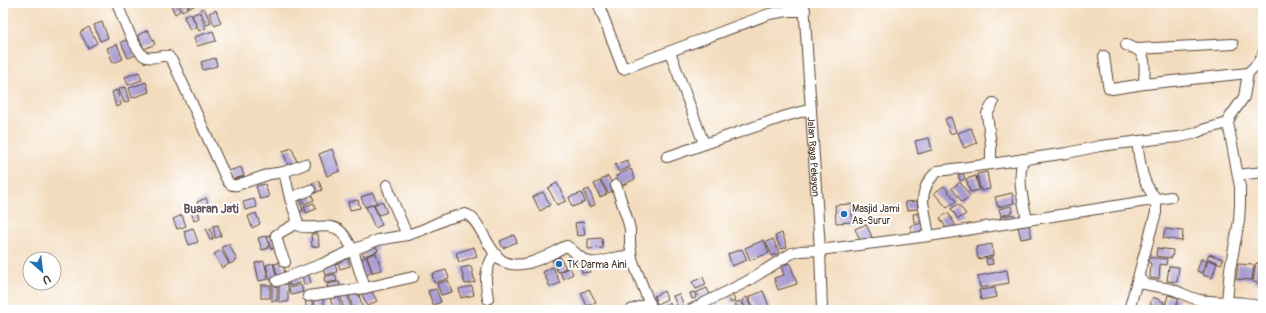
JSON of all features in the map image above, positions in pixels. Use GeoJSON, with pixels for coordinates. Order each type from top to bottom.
{"type":"FeatureCollection","features":[{"type":"Feature","properties":{"kind":"street"},"geometry":{"type":"LineString","coordinates":[[117,3],[129,31],[141,53],[144,56],[153,58],[168,56],[173,62],[230,184],[236,186],[270,174],[284,172],[305,164]]}},
{"type":"Feature","properties":{"kind":"street"},"geometry":{"type":"LineString","coordinates":[[598,3],[623,69],[769,14],[782,7],[805,7]]}},
{"type":"Feature","properties":{"kind":"street","name":"Jalan Raya Pekayon"},"geometry":{"type":"LineString","coordinates":[[805,7],[817,250],[822,310]]}},
{"type":"Feature","properties":{"kind":"street"},"geometry":{"type":"LineString","coordinates":[[1144,84],[1143,56],[1140,51],[1131,47],[1233,44]]}},
{"type":"Feature","properties":{"kind":"street"},"geometry":{"type":"LineString","coordinates":[[670,52],[704,144]]}},
{"type":"Feature","properties":{"kind":"street"},"geometry":{"type":"LineString","coordinates":[[1227,301],[1230,269],[1239,221],[1240,196],[1238,174],[1228,123],[1230,117],[1244,98],[1248,73],[1257,64],[1263,54]]}},
{"type":"Feature","properties":{"kind":"street"},"geometry":{"type":"LineString","coordinates":[[1104,56],[1108,84],[1110,88],[1248,73]]}},
{"type":"Feature","properties":{"kind":"street"},"geometry":{"type":"LineString","coordinates":[[991,164],[991,146],[987,114],[993,103]]}},
{"type":"Feature","properties":{"kind":"street"},"geometry":{"type":"LineString","coordinates":[[667,157],[786,116],[811,109]]}},
{"type":"Feature","properties":{"kind":"street"},"geometry":{"type":"LineString","coordinates":[[929,236],[923,197],[928,181],[938,171],[1023,160],[1100,146],[1187,136],[1204,129],[1228,123]]}},
{"type":"Feature","properties":{"kind":"street"},"geometry":{"type":"LineString","coordinates":[[1129,310],[1156,213],[1156,198],[1148,188],[1140,165],[1138,141]]}},
{"type":"Feature","properties":{"kind":"street"},"geometry":{"type":"LineString","coordinates":[[1023,160],[1020,181],[1027,220]]}},
{"type":"Feature","properties":{"kind":"street"},"geometry":{"type":"LineString","coordinates":[[284,172],[299,226],[332,226],[343,233],[352,250],[365,288]]}},
{"type":"Feature","properties":{"kind":"street"},"geometry":{"type":"LineString","coordinates":[[1238,174],[1263,172]]}},
{"type":"Feature","properties":{"kind":"street"},"geometry":{"type":"LineString","coordinates":[[386,185],[407,235]]}},
{"type":"Feature","properties":{"kind":"street"},"geometry":{"type":"LineString","coordinates":[[616,185],[630,229],[632,259],[651,307],[631,310]]}},
{"type":"Feature","properties":{"kind":"street"},"geometry":{"type":"LineString","coordinates":[[290,198],[310,190]]}},
{"type":"Feature","properties":{"kind":"street"},"geometry":{"type":"LineString","coordinates":[[690,310],[746,282],[792,253],[929,236],[1142,202],[1156,198],[1172,197]]}},
{"type":"Feature","properties":{"kind":"street"},"geometry":{"type":"LineString","coordinates":[[277,281],[378,240],[407,235],[465,214],[468,214],[473,220],[494,254],[500,260],[508,264],[530,262],[554,253],[567,246],[580,258],[592,263],[599,263],[625,256],[632,259]]}},
{"type":"Feature","properties":{"kind":"street"},"geometry":{"type":"LineString","coordinates":[[285,262],[276,235],[298,223]]}},
{"type":"Feature","properties":{"kind":"street"},"geometry":{"type":"LineString","coordinates":[[488,299],[486,273],[488,265],[494,254]]}},
{"type":"Feature","properties":{"kind":"street"},"geometry":{"type":"LineString","coordinates":[[308,296],[365,288],[413,277]]}},
{"type":"Feature","properties":{"kind":"street"},"geometry":{"type":"LineString","coordinates":[[1139,277],[1144,284],[1171,289],[1200,300],[1227,301],[1249,304],[1263,309]]}},
{"type":"Feature","properties":{"kind":"building"},"geometry":{"type":"Polygon","coordinates":[[[170,3],[176,3],[180,11],[175,14],[170,3]]]}},
{"type":"Feature","properties":{"kind":"building"},"geometry":{"type":"Polygon","coordinates":[[[179,3],[186,3],[188,8],[182,11],[179,3]]]}},
{"type":"Feature","properties":{"kind":"building"},"geometry":{"type":"Polygon","coordinates":[[[187,3],[197,3],[197,4],[190,8],[187,3]]]}},
{"type":"Feature","properties":{"kind":"building"},"geometry":{"type":"Polygon","coordinates":[[[204,8],[211,23],[207,25],[200,10],[204,8]]]}},
{"type":"Feature","properties":{"kind":"building"},"geometry":{"type":"Polygon","coordinates":[[[216,10],[221,23],[215,26],[209,13],[216,10]]]}},
{"type":"Feature","properties":{"kind":"building"},"geometry":{"type":"Polygon","coordinates":[[[199,12],[206,28],[199,31],[192,15],[199,12]]]}},
{"type":"Feature","properties":{"kind":"building"},"geometry":{"type":"Polygon","coordinates":[[[190,13],[197,26],[190,30],[184,17],[190,13]]]}},
{"type":"Feature","properties":{"kind":"building"},"geometry":{"type":"Polygon","coordinates":[[[102,22],[108,38],[100,41],[94,25],[102,22]]]}},
{"type":"Feature","properties":{"kind":"building"},"geometry":{"type":"Polygon","coordinates":[[[89,27],[97,43],[88,48],[80,32],[89,27]]]}},
{"type":"Feature","properties":{"kind":"building"},"geometry":{"type":"Polygon","coordinates":[[[148,30],[155,44],[144,49],[138,35],[148,30]]]}},
{"type":"Feature","properties":{"kind":"building"},"geometry":{"type":"Polygon","coordinates":[[[213,31],[216,41],[197,46],[194,37],[213,31]]]}},
{"type":"Feature","properties":{"kind":"building"},"geometry":{"type":"Polygon","coordinates":[[[130,39],[136,55],[128,58],[121,42],[130,39]]]}},
{"type":"Feature","properties":{"kind":"building"},"geometry":{"type":"Polygon","coordinates":[[[117,44],[123,59],[113,63],[107,48],[117,44]]]}},
{"type":"Feature","properties":{"kind":"building"},"geometry":{"type":"Polygon","coordinates":[[[215,58],[217,66],[203,70],[201,62],[215,58]]]}},
{"type":"Feature","properties":{"kind":"building"},"geometry":{"type":"Polygon","coordinates":[[[139,72],[142,80],[128,85],[125,77],[139,72]]]}},
{"type":"Feature","properties":{"kind":"building"},"geometry":{"type":"Polygon","coordinates":[[[146,82],[149,92],[132,98],[129,88],[146,82]]]}},
{"type":"Feature","properties":{"kind":"building"},"geometry":{"type":"Polygon","coordinates":[[[125,87],[129,101],[124,103],[119,89],[125,87]]]}},
{"type":"Feature","properties":{"kind":"building"},"geometry":{"type":"Polygon","coordinates":[[[117,90],[121,105],[116,107],[112,92],[117,90]]]}},
{"type":"Feature","properties":{"kind":"building"},"geometry":{"type":"Polygon","coordinates":[[[951,117],[956,132],[950,134],[945,119],[951,117]]]}},
{"type":"Feature","properties":{"kind":"building"},"geometry":{"type":"Polygon","coordinates":[[[971,128],[977,143],[964,148],[958,133],[971,128]]]}},
{"type":"Feature","properties":{"kind":"building"},"geometry":{"type":"Polygon","coordinates":[[[929,138],[932,150],[918,154],[915,141],[929,138]]]}},
{"type":"Feature","properties":{"kind":"building"},"geometry":{"type":"Polygon","coordinates":[[[292,148],[297,162],[288,165],[283,151],[292,148]]]}},
{"type":"Feature","properties":{"kind":"building"},"geometry":{"type":"Polygon","coordinates":[[[332,149],[340,171],[327,176],[319,154],[332,149]]]}},
{"type":"Feature","properties":{"kind":"building"},"geometry":{"type":"Polygon","coordinates":[[[627,160],[630,167],[619,172],[615,165],[627,160]]]}},
{"type":"Feature","properties":{"kind":"building"},"geometry":{"type":"Polygon","coordinates":[[[241,167],[244,176],[230,180],[228,171],[241,167]]]}},
{"type":"Feature","properties":{"kind":"building"},"geometry":{"type":"Polygon","coordinates":[[[631,169],[635,179],[621,186],[616,176],[631,169]]]}},
{"type":"Feature","properties":{"kind":"building"},"geometry":{"type":"Polygon","coordinates":[[[987,172],[990,189],[981,191],[977,174],[987,172]]]}},
{"type":"Feature","properties":{"kind":"building"},"geometry":{"type":"Polygon","coordinates":[[[963,173],[965,179],[960,181],[958,175],[963,173]]]}},
{"type":"Feature","properties":{"kind":"building"},"geometry":{"type":"Polygon","coordinates":[[[608,176],[615,190],[608,193],[601,180],[608,176]]]}},
{"type":"Feature","properties":{"kind":"building"},"geometry":{"type":"Polygon","coordinates":[[[976,176],[979,190],[970,192],[966,179],[976,176]]]}},
{"type":"Feature","properties":{"kind":"building"},"geometry":{"type":"Polygon","coordinates":[[[319,181],[322,190],[315,193],[312,183],[319,181]]]}},
{"type":"Feature","properties":{"kind":"building"},"geometry":{"type":"Polygon","coordinates":[[[600,181],[607,194],[600,197],[594,184],[600,181]]]}},
{"type":"Feature","properties":{"kind":"building"},"geometry":{"type":"Polygon","coordinates":[[[960,182],[970,196],[962,202],[952,188],[960,182]]]}},
{"type":"Feature","properties":{"kind":"building"},"geometry":{"type":"Polygon","coordinates":[[[557,183],[566,201],[557,205],[548,188],[557,183]]]}},
{"type":"Feature","properties":{"kind":"building"},"geometry":{"type":"Polygon","coordinates":[[[265,184],[269,197],[260,199],[256,186],[265,184]]]}},
{"type":"Feature","properties":{"kind":"building"},"geometry":{"type":"Polygon","coordinates":[[[944,186],[956,201],[947,208],[934,193],[944,186]]]}},
{"type":"Feature","properties":{"kind":"building"},"geometry":{"type":"Polygon","coordinates":[[[589,189],[595,205],[589,207],[584,191],[589,189]]]}},
{"type":"Feature","properties":{"kind":"building"},"geometry":{"type":"Polygon","coordinates":[[[543,192],[550,205],[540,211],[533,197],[543,192]]]}},
{"type":"Feature","properties":{"kind":"building"},"geometry":{"type":"Polygon","coordinates":[[[311,193],[314,200],[304,204],[301,196],[311,193]]]}},
{"type":"Feature","properties":{"kind":"building"},"geometry":{"type":"Polygon","coordinates":[[[373,193],[377,203],[365,207],[361,197],[373,193]]]}},
{"type":"Feature","properties":{"kind":"building"},"geometry":{"type":"Polygon","coordinates":[[[582,193],[585,202],[572,207],[569,197],[582,193]]]}},
{"type":"Feature","properties":{"kind":"building"},"geometry":{"type":"Polygon","coordinates":[[[1012,193],[1014,203],[998,207],[995,197],[1012,193]]]}},
{"type":"Feature","properties":{"kind":"building"},"geometry":{"type":"Polygon","coordinates":[[[206,198],[209,206],[201,210],[197,202],[206,198]]]}},
{"type":"Feature","properties":{"kind":"building"},"geometry":{"type":"Polygon","coordinates":[[[254,199],[257,207],[245,210],[243,202],[254,199]]]}},
{"type":"Feature","properties":{"kind":"building"},"geometry":{"type":"Polygon","coordinates":[[[300,200],[303,211],[296,213],[293,203],[300,200]]]}},
{"type":"Feature","properties":{"kind":"building"},"geometry":{"type":"Polygon","coordinates":[[[358,200],[360,208],[350,210],[348,202],[358,200]]]}},
{"type":"Feature","properties":{"kind":"building"},"geometry":{"type":"Polygon","coordinates":[[[382,201],[387,212],[379,215],[374,205],[382,201]]]}},
{"type":"Feature","properties":{"kind":"building"},"geometry":{"type":"Polygon","coordinates":[[[917,201],[918,209],[907,210],[905,202],[917,201]]]}},
{"type":"Feature","properties":{"kind":"building"},"geometry":{"type":"Polygon","coordinates":[[[314,203],[316,209],[306,213],[304,206],[314,203]]]}},
{"type":"Feature","properties":{"kind":"building"},"geometry":{"type":"Polygon","coordinates":[[[373,204],[382,225],[375,228],[366,207],[373,204]]]}},
{"type":"Feature","properties":{"kind":"building","name":"Masjid Jami As-Surur"},"geometry":{"type":"Polygon","coordinates":[[[852,204],[852,222],[836,223],[835,205],[852,204]]]}},
{"type":"Feature","properties":{"kind":"building"},"geometry":{"type":"Polygon","coordinates":[[[958,204],[966,214],[958,219],[951,209],[958,204]]]}},
{"type":"Feature","properties":{"kind":"building"},"geometry":{"type":"Polygon","coordinates":[[[196,206],[200,218],[194,221],[190,208],[196,206]]]}},
{"type":"Feature","properties":{"kind":"building"},"geometry":{"type":"Polygon","coordinates":[[[1011,206],[1013,212],[1001,216],[999,209],[1011,206]]]}},
{"type":"Feature","properties":{"kind":"building"},"geometry":{"type":"Polygon","coordinates":[[[256,213],[260,224],[252,228],[248,216],[256,213]]]}},
{"type":"Feature","properties":{"kind":"building"},"geometry":{"type":"Polygon","coordinates":[[[920,213],[921,221],[914,222],[913,214],[920,213]]]}},
{"type":"Feature","properties":{"kind":"building"},"geometry":{"type":"Polygon","coordinates":[[[948,213],[956,226],[948,231],[940,218],[948,213]]]}},
{"type":"Feature","properties":{"kind":"building"},"geometry":{"type":"Polygon","coordinates":[[[1014,214],[1015,220],[1001,223],[1000,217],[1014,214]]]}},
{"type":"Feature","properties":{"kind":"building"},"geometry":{"type":"Polygon","coordinates":[[[182,215],[186,226],[177,229],[173,219],[182,215]]]}},
{"type":"Feature","properties":{"kind":"building"},"geometry":{"type":"Polygon","coordinates":[[[583,222],[585,235],[577,236],[575,223],[583,222]]]}},
{"type":"Feature","properties":{"kind":"building"},"geometry":{"type":"Polygon","coordinates":[[[922,223],[924,233],[912,236],[910,226],[922,223]]]}},
{"type":"Feature","properties":{"kind":"building"},"geometry":{"type":"Polygon","coordinates":[[[866,224],[872,237],[861,242],[855,229],[866,224]]]}},
{"type":"Feature","properties":{"kind":"building"},"geometry":{"type":"Polygon","coordinates":[[[218,225],[221,236],[215,238],[213,226],[218,225]]]}},
{"type":"Feature","properties":{"kind":"building"},"geometry":{"type":"Polygon","coordinates":[[[1029,225],[1032,237],[1021,239],[1018,227],[1029,225]]]}},
{"type":"Feature","properties":{"kind":"building"},"geometry":{"type":"Polygon","coordinates":[[[193,228],[198,242],[189,245],[184,231],[193,228]]]}},
{"type":"Feature","properties":{"kind":"building"},"geometry":{"type":"Polygon","coordinates":[[[210,228],[213,239],[210,240],[206,229],[210,228]]]}},
{"type":"Feature","properties":{"kind":"building"},"geometry":{"type":"Polygon","coordinates":[[[1165,229],[1183,231],[1182,241],[1163,238],[1165,229]]]}},
{"type":"Feature","properties":{"kind":"building"},"geometry":{"type":"Polygon","coordinates":[[[782,233],[787,247],[781,249],[775,236],[782,233]]]}},
{"type":"Feature","properties":{"kind":"building"},"geometry":{"type":"Polygon","coordinates":[[[272,234],[277,247],[271,249],[267,236],[272,234]]]}},
{"type":"Feature","properties":{"kind":"building"},"geometry":{"type":"Polygon","coordinates":[[[311,234],[318,234],[319,246],[312,247],[311,234]]]}},
{"type":"Feature","properties":{"kind":"building"},"geometry":{"type":"Polygon","coordinates":[[[514,235],[517,242],[503,248],[500,241],[514,235]]]}},
{"type":"Feature","properties":{"kind":"building"},"geometry":{"type":"Polygon","coordinates":[[[265,236],[269,248],[262,250],[258,238],[265,236]]]}},
{"type":"Feature","properties":{"kind":"building"},"geometry":{"type":"Polygon","coordinates":[[[602,238],[603,248],[588,249],[588,239],[602,238]]]}},
{"type":"Feature","properties":{"kind":"building"},"geometry":{"type":"Polygon","coordinates":[[[773,239],[779,253],[772,256],[766,242],[773,239]]]}},
{"type":"Feature","properties":{"kind":"building"},"geometry":{"type":"Polygon","coordinates":[[[764,240],[769,253],[750,260],[745,248],[764,240]]]}},
{"type":"Feature","properties":{"kind":"building"},"geometry":{"type":"Polygon","coordinates":[[[375,243],[378,251],[364,256],[361,248],[375,243]]]}},
{"type":"Feature","properties":{"kind":"building"},"geometry":{"type":"Polygon","coordinates":[[[229,244],[237,260],[230,264],[222,247],[229,244]]]}},
{"type":"Feature","properties":{"kind":"building"},"geometry":{"type":"Polygon","coordinates":[[[992,244],[993,256],[978,259],[976,247],[992,244]]]}},
{"type":"Feature","properties":{"kind":"building"},"geometry":{"type":"Polygon","coordinates":[[[474,247],[477,256],[459,262],[456,253],[474,247]]]}},
{"type":"Feature","properties":{"kind":"building"},"geometry":{"type":"Polygon","coordinates":[[[1157,248],[1173,250],[1172,258],[1156,256],[1157,248]]]}},
{"type":"Feature","properties":{"kind":"building"},"geometry":{"type":"Polygon","coordinates":[[[742,249],[747,260],[732,266],[728,254],[742,249]]]}},
{"type":"Feature","properties":{"kind":"building"},"geometry":{"type":"Polygon","coordinates":[[[221,250],[229,264],[222,268],[214,254],[221,250]]]}},
{"type":"Feature","properties":{"kind":"building"},"geometry":{"type":"Polygon","coordinates":[[[376,253],[382,270],[372,272],[367,256],[376,253]]]}},
{"type":"Feature","properties":{"kind":"building"},"geometry":{"type":"Polygon","coordinates":[[[1209,254],[1223,259],[1221,264],[1207,258],[1209,254]]]}},
{"type":"Feature","properties":{"kind":"building"},"geometry":{"type":"Polygon","coordinates":[[[347,256],[350,266],[340,269],[337,259],[347,256]]]}},
{"type":"Feature","properties":{"kind":"building"},"geometry":{"type":"Polygon","coordinates":[[[367,257],[372,273],[362,276],[357,260],[367,257]]]}},
{"type":"Feature","properties":{"kind":"building","name":"TK Darma Aini"},"geometry":{"type":"Polygon","coordinates":[[[560,257],[566,268],[558,272],[552,261],[560,257]]]}},
{"type":"Feature","properties":{"kind":"building"},"geometry":{"type":"Polygon","coordinates":[[[1147,257],[1167,259],[1166,265],[1160,264],[1159,279],[1150,278],[1151,263],[1147,262],[1147,257]]]}},
{"type":"Feature","properties":{"kind":"building"},"geometry":{"type":"Polygon","coordinates":[[[992,258],[993,264],[987,265],[986,259],[992,258]]]}},
{"type":"Feature","properties":{"kind":"building"},"geometry":{"type":"Polygon","coordinates":[[[1201,259],[1207,261],[1202,273],[1197,271],[1201,259]]]}},
{"type":"Feature","properties":{"kind":"building"},"geometry":{"type":"Polygon","coordinates":[[[1208,260],[1217,263],[1212,278],[1203,275],[1208,260]]]}},
{"type":"Feature","properties":{"kind":"building"},"geometry":{"type":"Polygon","coordinates":[[[264,261],[268,279],[259,281],[255,263],[264,261]]]}},
{"type":"Feature","properties":{"kind":"building"},"geometry":{"type":"Polygon","coordinates":[[[282,262],[286,276],[278,278],[274,264],[282,262]]]}},
{"type":"Feature","properties":{"kind":"building"},"geometry":{"type":"Polygon","coordinates":[[[273,263],[277,278],[270,280],[266,265],[273,263]]]}},
{"type":"Feature","properties":{"kind":"building"},"geometry":{"type":"Polygon","coordinates":[[[335,263],[337,272],[325,275],[323,266],[335,263]]]}},
{"type":"Feature","properties":{"kind":"building"},"geometry":{"type":"Polygon","coordinates":[[[790,263],[797,284],[778,290],[774,278],[784,275],[781,266],[790,263]]]}},
{"type":"Feature","properties":{"kind":"building"},"geometry":{"type":"Polygon","coordinates":[[[1256,263],[1263,264],[1263,284],[1253,282],[1256,263]]]}},
{"type":"Feature","properties":{"kind":"building"},"geometry":{"type":"Polygon","coordinates":[[[1238,264],[1254,265],[1252,280],[1236,279],[1238,264]]]}},
{"type":"Feature","properties":{"kind":"building"},"geometry":{"type":"Polygon","coordinates":[[[589,265],[590,272],[582,273],[581,266],[589,265]]]}},
{"type":"Feature","properties":{"kind":"building"},"geometry":{"type":"Polygon","coordinates":[[[471,266],[475,282],[465,284],[461,268],[471,266]]]}},
{"type":"Feature","properties":{"kind":"building"},"geometry":{"type":"Polygon","coordinates":[[[1169,266],[1179,267],[1177,282],[1167,281],[1169,266]]]}},
{"type":"Feature","properties":{"kind":"building"},"geometry":{"type":"Polygon","coordinates":[[[553,267],[560,283],[550,287],[543,272],[553,267]]]}},
{"type":"Feature","properties":{"kind":"building"},"geometry":{"type":"Polygon","coordinates":[[[570,267],[573,274],[563,279],[560,272],[570,267]]]}},
{"type":"Feature","properties":{"kind":"building"},"geometry":{"type":"Polygon","coordinates":[[[446,270],[449,278],[434,283],[432,274],[446,270]]]}},
{"type":"Feature","properties":{"kind":"building"},"geometry":{"type":"Polygon","coordinates":[[[1007,270],[1009,283],[980,288],[978,276],[1007,270]]]}},
{"type":"Feature","properties":{"kind":"building"},"geometry":{"type":"Polygon","coordinates":[[[308,273],[311,283],[304,285],[302,275],[308,273]]]}},
{"type":"Feature","properties":{"kind":"building"},"geometry":{"type":"Polygon","coordinates":[[[335,274],[337,281],[325,283],[324,277],[335,274]]]}},
{"type":"Feature","properties":{"kind":"building"},"geometry":{"type":"Polygon","coordinates":[[[298,276],[300,283],[290,286],[288,279],[298,276]]]}},
{"type":"Feature","properties":{"kind":"building"},"geometry":{"type":"Polygon","coordinates":[[[703,277],[706,285],[696,289],[692,282],[703,277]]]}},
{"type":"Feature","properties":{"kind":"building"},"geometry":{"type":"Polygon","coordinates":[[[448,280],[452,292],[441,295],[437,284],[448,280]]]}},
{"type":"Feature","properties":{"kind":"building"},"geometry":{"type":"Polygon","coordinates":[[[339,282],[341,289],[328,292],[327,284],[339,282]]]}},
{"type":"Feature","properties":{"kind":"building"},"geometry":{"type":"Polygon","coordinates":[[[272,284],[277,284],[277,301],[272,301],[272,284]]]}},
{"type":"Feature","properties":{"kind":"building"},"geometry":{"type":"Polygon","coordinates":[[[288,284],[288,302],[279,302],[279,285],[288,284]]]}},
{"type":"Feature","properties":{"kind":"building"},"geometry":{"type":"Polygon","coordinates":[[[261,285],[270,285],[270,298],[261,298],[261,285]]]}},
{"type":"Feature","properties":{"kind":"building"},"geometry":{"type":"Polygon","coordinates":[[[301,285],[303,292],[291,295],[289,288],[301,285]]]}},
{"type":"Feature","properties":{"kind":"building"},"geometry":{"type":"Polygon","coordinates":[[[472,286],[474,295],[461,298],[459,289],[472,286]]]}},
{"type":"Feature","properties":{"kind":"building"},"geometry":{"type":"Polygon","coordinates":[[[370,288],[377,301],[367,306],[361,292],[370,288]]]}},
{"type":"Feature","properties":{"kind":"building"},"geometry":{"type":"Polygon","coordinates":[[[707,288],[710,295],[700,299],[697,292],[707,288]]]}},
{"type":"Feature","properties":{"kind":"building"},"geometry":{"type":"Polygon","coordinates":[[[995,288],[997,297],[981,300],[979,290],[995,288]]]}},
{"type":"Feature","properties":{"kind":"building"},"geometry":{"type":"Polygon","coordinates":[[[436,289],[441,302],[433,305],[428,291],[436,289]]]}},
{"type":"Feature","properties":{"kind":"building"},"geometry":{"type":"Polygon","coordinates":[[[589,289],[596,302],[587,306],[581,293],[589,289]]]}},
{"type":"Feature","properties":{"kind":"building"},"geometry":{"type":"Polygon","coordinates":[[[358,291],[363,310],[353,310],[349,293],[358,291]]]}},
{"type":"Feature","properties":{"kind":"building"},"geometry":{"type":"Polygon","coordinates":[[[664,291],[667,299],[657,304],[654,296],[664,291]]]}},
{"type":"Feature","properties":{"kind":"building"},"geometry":{"type":"Polygon","coordinates":[[[763,291],[769,306],[754,310],[749,297],[763,291]]]}},
{"type":"Feature","properties":{"kind":"building"},"geometry":{"type":"Polygon","coordinates":[[[347,292],[351,310],[344,310],[340,294],[347,292]]]}},
{"type":"Feature","properties":{"kind":"building"},"geometry":{"type":"Polygon","coordinates":[[[695,292],[696,298],[692,299],[690,293],[695,292]]]}},
{"type":"Feature","properties":{"kind":"building"},"geometry":{"type":"Polygon","coordinates":[[[338,294],[341,308],[333,310],[330,296],[338,294]]]}},
{"type":"Feature","properties":{"kind":"building"},"geometry":{"type":"Polygon","coordinates":[[[679,294],[684,305],[678,308],[673,296],[679,294]]]}},
{"type":"Feature","properties":{"kind":"building"},"geometry":{"type":"Polygon","coordinates":[[[732,294],[735,301],[731,303],[728,295],[732,294]]]}},
{"type":"Feature","properties":{"kind":"building"},"geometry":{"type":"Polygon","coordinates":[[[1168,295],[1179,298],[1175,310],[1164,310],[1168,295]]]}},
{"type":"Feature","properties":{"kind":"building"},"geometry":{"type":"Polygon","coordinates":[[[323,297],[325,310],[316,310],[314,299],[323,297]]]}},
{"type":"Feature","properties":{"kind":"building"},"geometry":{"type":"Polygon","coordinates":[[[747,297],[752,310],[746,310],[742,300],[747,297]]]}},
{"type":"Feature","properties":{"kind":"building"},"geometry":{"type":"Polygon","coordinates":[[[1153,297],[1164,302],[1161,309],[1150,305],[1153,297]]]}},
{"type":"Feature","properties":{"kind":"building"},"geometry":{"type":"Polygon","coordinates":[[[312,298],[314,310],[307,310],[305,299],[312,298]]]}},
{"type":"Feature","properties":{"kind":"building"},"geometry":{"type":"Polygon","coordinates":[[[740,301],[744,310],[738,310],[735,303],[740,301]]]}},
{"type":"Feature","properties":{"kind":"building"},"geometry":{"type":"Polygon","coordinates":[[[670,303],[673,310],[665,310],[663,306],[670,303]]]}},
{"type":"Feature","properties":{"kind":"place","name":"Masjid Jami As-Surur"},"geometry":{"type":"Point","coordinates":[844,214]}},
{"type":"Feature","properties":{"kind":"place","name":"TK Darma Aini"},"geometry":{"type":"Point","coordinates":[559,264]}},
{"type":"Feature","properties":{"kind":"district","name":"Buaran Jati"},"geometry":{"type":"Point","coordinates":[211,209]}}]}
